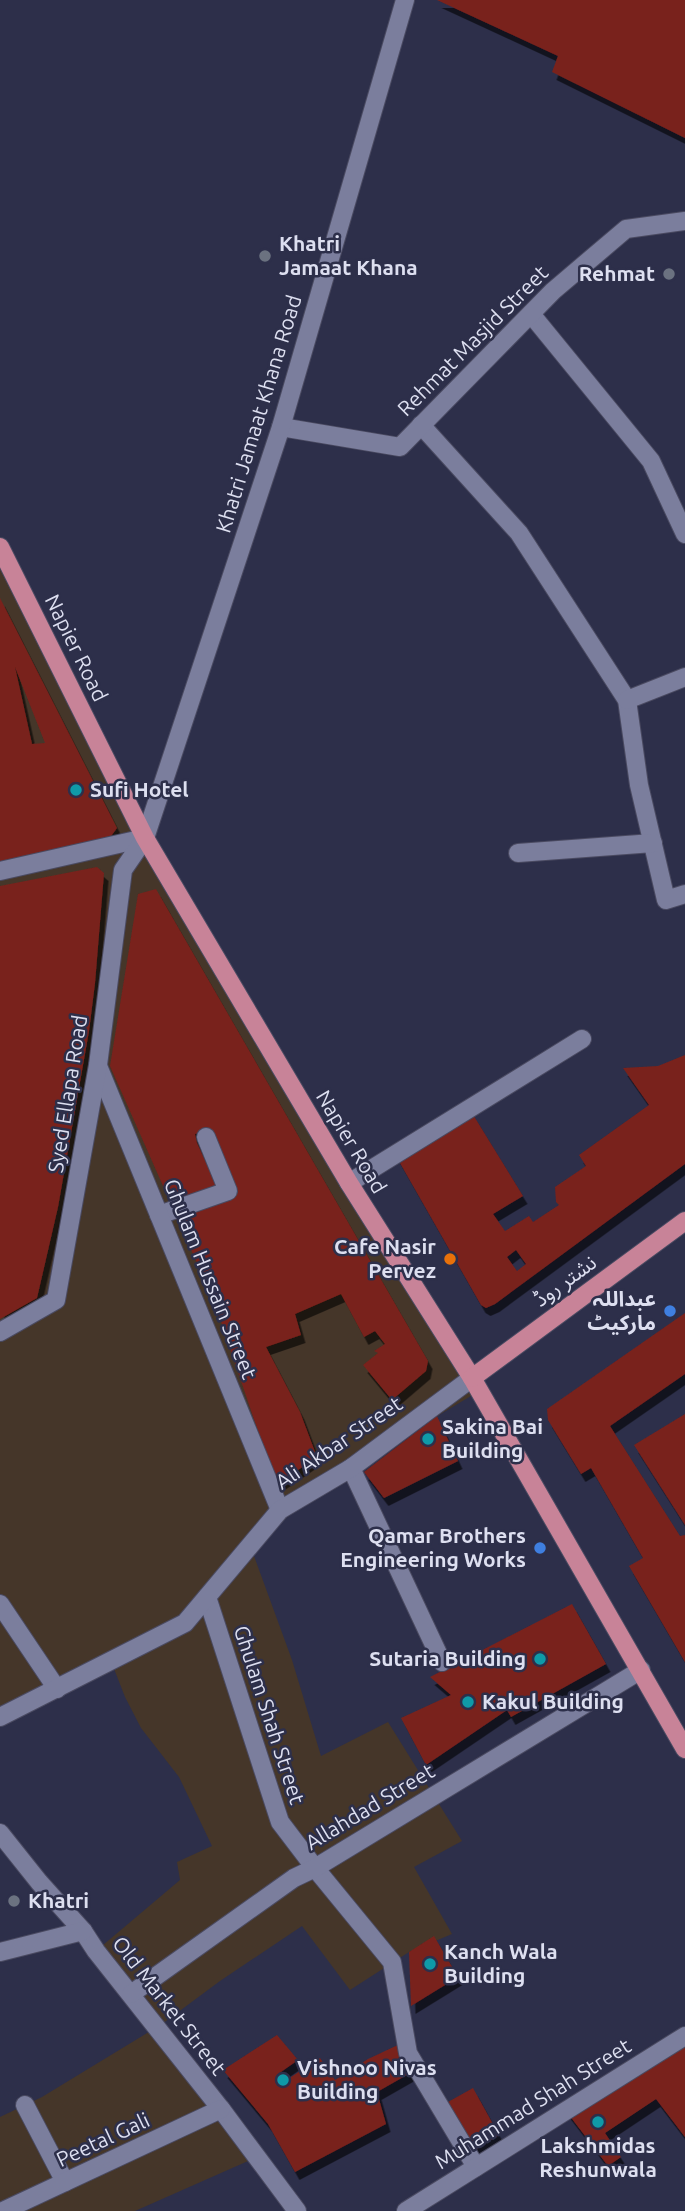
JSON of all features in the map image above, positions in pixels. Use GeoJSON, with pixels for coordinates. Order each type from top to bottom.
{"type":"FeatureCollection","features":[{"type":"Feature","properties":{"kind":"main road","name":"Napier Road"},"geometry":{"type":"LineString","coordinates":[[0,547],[145,838],[349,1183],[472,1378],[685,1749]]}},
{"type":"Feature","properties":{"kind":"main road","name":"نشتر روڈ"},"geometry":{"type":"LineString","coordinates":[[472,1378],[685,1221]]}},
{"type":"Feature","properties":{"kind":"street","name":"Khatri Jamaat Khana Road"},"geometry":{"type":"LineString","coordinates":[[145,838],[281,426],[405,0]]}},
{"type":"Feature","properties":{"kind":"street","name":"Rehmat Masjid Street"},"geometry":{"type":"LineString","coordinates":[[281,426],[400,447],[553,291],[626,229],[685,220]]}},
{"type":"Feature","properties":{"kind":"street"},"geometry":{"type":"LineString","coordinates":[[531,314],[651,461],[685,534]]}},
{"type":"Feature","properties":{"kind":"street"},"geometry":{"type":"LineString","coordinates":[[421,425],[519,533],[627,700],[639,785],[666,900],[685,894]]}},
{"type":"Feature","properties":{"kind":"street"},"geometry":{"type":"LineString","coordinates":[[627,700],[685,677]]}},
{"type":"Feature","properties":{"kind":"street"},"geometry":{"type":"LineString","coordinates":[[0,871],[145,838]]}},
{"type":"Feature","properties":{"kind":"street","name":"Syed Ellapa Road"},"geometry":{"type":"LineString","coordinates":[[0,1332],[56,1300],[98,1065],[123,870],[145,838]]}},
{"type":"Feature","properties":{"kind":"street"},"geometry":{"type":"LineString","coordinates":[[519,853],[653,844]]}},
{"type":"Feature","properties":{"kind":"street"},"geometry":{"type":"LineString","coordinates":[[349,1183],[582,1039]]}},
{"type":"Feature","properties":{"kind":"street","name":"Ghulam Hussain Street"},"geometry":{"type":"LineString","coordinates":[[98,1065],[280,1510]]}},
{"type":"Feature","properties":{"kind":"street"},"geometry":{"type":"LineString","coordinates":[[159,1215],[228,1191],[206,1138]]}},
{"type":"Feature","properties":{"kind":"street","name":"Ali Akbar Street"},"geometry":{"type":"LineString","coordinates":[[0,1717],[185,1623],[280,1510],[351,1468],[472,1378]]}},
{"type":"Feature","properties":{"kind":"street"},"geometry":{"type":"LineString","coordinates":[[351,1468],[442,1662]]}},
{"type":"Feature","properties":{"kind":"street","name":"Ghulam Shah Street"},"geometry":{"type":"LineString","coordinates":[[207,1597],[280,1822],[392,1962],[408,2053],[476,2167]]}},
{"type":"Feature","properties":{"kind":"street"},"geometry":{"type":"LineString","coordinates":[[0,1604],[57,1689]]}},
{"type":"Feature","properties":{"kind":"street","name":"Allahdad Street"},"geometry":{"type":"LineString","coordinates":[[131,1993],[294,1878],[315,1868],[640,1670]]}},
{"type":"Feature","properties":{"kind":"street","name":"Old Market Street"},"geometry":{"type":"LineString","coordinates":[[0,1833],[83,1931],[297,2211]]}},
{"type":"Feature","properties":{"kind":"street"},"geometry":{"type":"LineString","coordinates":[[0,1952],[83,1931]]}},
{"type":"Feature","properties":{"kind":"street","name":"Muhammad Shah Street"},"geometry":{"type":"LineString","coordinates":[[406,2211],[685,2036]]}},
{"type":"Feature","properties":{"kind":"street"},"geometry":{"type":"LineString","coordinates":[[25,2105],[65,2182]]}},
{"type":"Feature","properties":{"kind":"street","name":"Peetal Gali"},"geometry":{"type":"LineString","coordinates":[[3,2211],[221,2109]]}},
{"type":"Feature","properties":{"kind":"shaded area"},"geometry":{"type":"Polygon","coordinates":[[[0,547],[145,838],[481,1390],[280,1510],[250,1545],[292,1660],[321,1756],[388,1722],[462,1841],[414,1867],[452,1934],[409,1952],[350,1990],[302,1926],[158,2027],[257,2157],[135,2211],[0,2211],[0,2117],[42,2097],[157,2027],[96,1951],[180,1880],[177,1862],[212,1846],[179,1777],[141,1728],[111,1661],[0,1717],[0,547]]]}},
{"type":"Feature","properties":{"kind":"building"},"geometry":{"type":"Polygon","coordinates":[[[437,0],[685,0],[685,138],[552,72],[558,56],[437,0]]]}},
{"type":"Feature","properties":{"kind":"building"},"geometry":{"type":"Polygon","coordinates":[[[0,598],[117,828],[106,843],[0,863],[0,598]],[[15,667],[32,744],[45,743],[15,667]]]}},
{"type":"Feature","properties":{"kind":"building"},"geometry":{"type":"Polygon","coordinates":[[[97,867],[104,873],[95,983],[58,1207],[37,1298],[0,1319],[0,886],[97,867]]]}},
{"type":"Feature","properties":{"kind":"building"},"geometry":{"type":"Polygon","coordinates":[[[156,889],[428,1361],[426,1371],[392,1400],[363,1365],[378,1353],[374,1351],[385,1344],[375,1331],[364,1337],[341,1294],[295,1314],[301,1335],[266,1347],[300,1412],[317,1457],[279,1483],[260,1437],[214,1301],[174,1212],[232,1189],[208,1131],[195,1134],[217,1186],[171,1204],[110,1066],[138,894],[156,889]]]}},
{"type":"Feature","properties":{"kind":"building"},"geometry":{"type":"Polygon","coordinates":[[[685,1055],[685,1164],[495,1304],[486,1308],[481,1305],[396,1156],[472,1113],[523,1196],[493,1214],[505,1231],[529,1216],[533,1222],[559,1205],[556,1202],[555,1187],[586,1166],[579,1155],[649,1105],[623,1068],[658,1066],[685,1055]],[[516,1250],[507,1257],[517,1271],[526,1264],[516,1250]]]}},
{"type":"Feature","properties":{"kind":"building"},"geometry":{"type":"Polygon","coordinates":[[[685,1313],[685,1374],[610,1426],[680,1536],[685,1535],[685,1662],[629,1566],[643,1558],[591,1468],[581,1474],[548,1420],[547,1409],[685,1313]]]}},
{"type":"Feature","properties":{"kind":"building"},"geometry":{"type":"Polygon","coordinates":[[[685,1414],[685,1525],[634,1445],[685,1414]]]}},
{"type":"Feature","properties":{"kind":"building","name":"Sakina Bai Building"},"geometry":{"type":"Polygon","coordinates":[[[437,1416],[458,1461],[384,1498],[364,1472],[437,1416]]]}},
{"type":"Feature","properties":{"kind":"building"},"geometry":{"type":"Polygon","coordinates":[[[572,1604],[606,1664],[511,1717],[507,1710],[426,1765],[401,1718],[451,1695],[430,1677],[572,1604]]]}},
{"type":"Feature","properties":{"kind":"building","name":"Kanch Wala Building"},"geometry":{"type":"Polygon","coordinates":[[[434,1936],[458,1977],[411,2006],[409,1952],[434,1936]]]}},
{"type":"Feature","properties":{"kind":"building"},"geometry":{"type":"Polygon","coordinates":[[[277,2035],[298,2060],[281,2072],[288,2079],[320,2058],[335,2080],[368,2059],[400,2044],[412,2072],[377,2092],[386,2124],[295,2172],[268,2124],[223,2070],[277,2035]]]}},
{"type":"Feature","properties":{"kind":"building"},"geometry":{"type":"Polygon","coordinates":[[[685,2036],[685,2137],[656,2099],[605,2133],[621,2157],[608,2166],[566,2111],[685,2036]]]}},
{"type":"Feature","properties":{"kind":"building"},"geometry":{"type":"Polygon","coordinates":[[[473,2088],[499,2135],[475,2150],[448,2102],[473,2088]]]}},
{"type":"Feature","properties":{"kind":"place","name":"Khatri Jamaat Khana"},"geometry":{"type":"Point","coordinates":[265,256]}},
{"type":"Feature","properties":{"kind":"place","name":"Rehmat"},"geometry":{"type":"Point","coordinates":[669,274]}},
{"type":"Feature","properties":{"kind":"place","name":"Sufi Hotel"},"geometry":{"type":"Point","coordinates":[76,790]}},
{"type":"Feature","properties":{"kind":"place","name":"Cafe Nasir Pervez"},"geometry":{"type":"Point","coordinates":[450,1259]}},
{"type":"Feature","properties":{"kind":"place","name":"عبداللہ مارکیٹ"},"geometry":{"type":"Point","coordinates":[670,1311]}},
{"type":"Feature","properties":{"kind":"place","name":"Sakina Bai Building"},"geometry":{"type":"Point","coordinates":[428,1439]}},
{"type":"Feature","properties":{"kind":"place","name":"Qamar Brothers Engineering Works"},"geometry":{"type":"Point","coordinates":[540,1548]}},
{"type":"Feature","properties":{"kind":"place","name":"Sutaria Building"},"geometry":{"type":"Point","coordinates":[540,1659]}},
{"type":"Feature","properties":{"kind":"place","name":"Kakul Building"},"geometry":{"type":"Point","coordinates":[468,1702]}},
{"type":"Feature","properties":{"kind":"place","name":"Khatri"},"geometry":{"type":"Point","coordinates":[14,1901]}},
{"type":"Feature","properties":{"kind":"place","name":"Kanch Wala Building"},"geometry":{"type":"Point","coordinates":[430,1964]}},
{"type":"Feature","properties":{"kind":"place","name":"Vishnoo Nivas Building"},"geometry":{"type":"Point","coordinates":[283,2080]}},
{"type":"Feature","properties":{"kind":"place","name":"Lakshmidas Reshunwala"},"geometry":{"type":"Point","coordinates":[598,2122]}}]}
